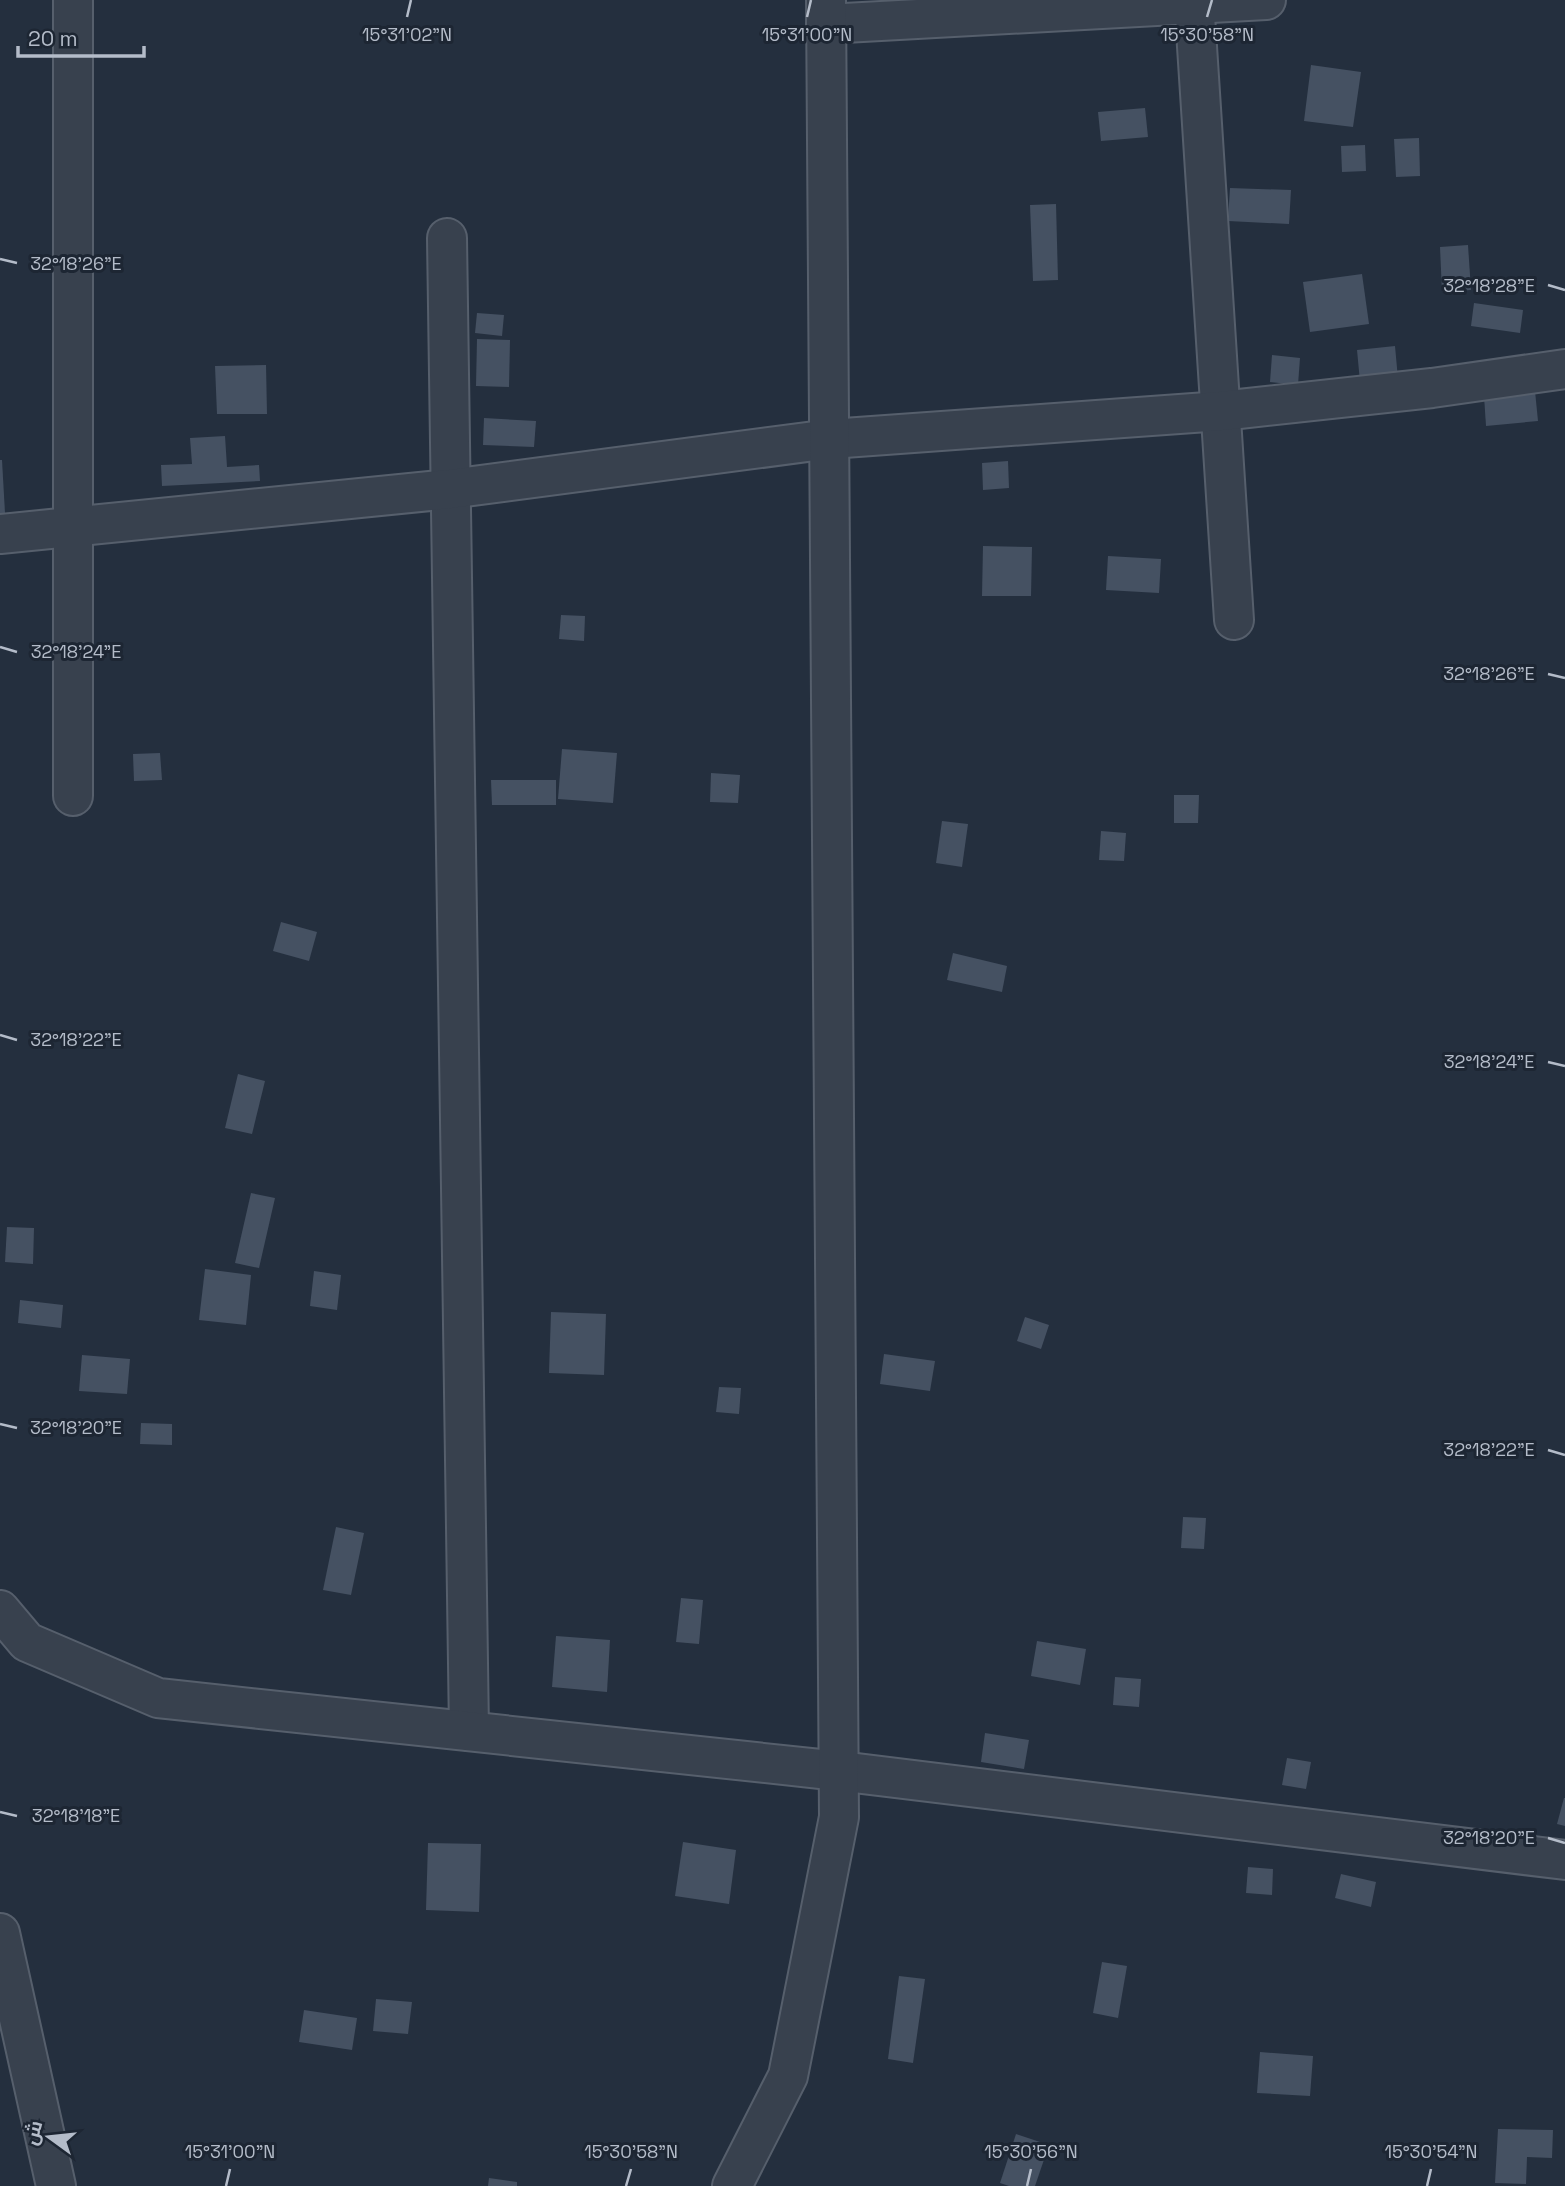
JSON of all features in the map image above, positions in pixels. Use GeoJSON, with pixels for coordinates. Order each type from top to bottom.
{"type":"FeatureCollection","features":[{"type":"Feature","properties":{"kind":"street"},"geometry":{"type":"LineString","coordinates":[[73,796],[74,0]]}},
{"type":"Feature","properties":{"kind":"street"},"geometry":{"type":"LineString","coordinates":[[732,2186],[788,2076],[839,1816],[826,12],[1266,0]]}},
{"type":"Feature","properties":{"kind":"street"},"geometry":{"type":"LineString","coordinates":[[1194,2],[1234,620]]}},
{"type":"Feature","properties":{"kind":"street"},"geometry":{"type":"LineString","coordinates":[[447,238],[469,1731]]}},
{"type":"Feature","properties":{"kind":"street"},"geometry":{"type":"LineString","coordinates":[[0,534],[450,489],[830,439],[1221,411],[1432,388],[1565,369]]}},
{"type":"Feature","properties":{"kind":"street"},"geometry":{"type":"LineString","coordinates":[[0,1609],[27,1642],[158,1698],[839,1771],[1565,1860]]}},
{"type":"Feature","properties":{"kind":"street"},"geometry":{"type":"LineString","coordinates":[[0,1933],[56,2186]]}},
{"type":"Feature","properties":{"kind":"building"},"geometry":{"type":"Polygon","coordinates":[[[1311,65],[1361,72],[1353,127],[1304,121],[1311,65]]]}},
{"type":"Feature","properties":{"kind":"building"},"geometry":{"type":"Polygon","coordinates":[[[1145,108],[1148,137],[1101,141],[1098,112],[1145,108]]]}},
{"type":"Feature","properties":{"kind":"building"},"geometry":{"type":"Polygon","coordinates":[[[1419,138],[1420,176],[1396,177],[1394,139],[1419,138]]]}},
{"type":"Feature","properties":{"kind":"building"},"geometry":{"type":"Polygon","coordinates":[[[1365,145],[1366,171],[1342,172],[1341,146],[1365,145]]]}},
{"type":"Feature","properties":{"kind":"building"},"geometry":{"type":"Polygon","coordinates":[[[1230,188],[1291,190],[1289,224],[1228,221],[1230,188]]]}},
{"type":"Feature","properties":{"kind":"building"},"geometry":{"type":"Polygon","coordinates":[[[1056,204],[1058,280],[1033,281],[1030,205],[1056,204]]]}},
{"type":"Feature","properties":{"kind":"building"},"geometry":{"type":"Polygon","coordinates":[[[1468,245],[1471,290],[1442,292],[1440,247],[1468,245]]]}},
{"type":"Feature","properties":{"kind":"building"},"geometry":{"type":"Polygon","coordinates":[[[1362,274],[1369,324],[1310,332],[1303,282],[1362,274]]]}},
{"type":"Feature","properties":{"kind":"building"},"geometry":{"type":"Polygon","coordinates":[[[1474,303],[1523,310],[1520,333],[1471,326],[1474,303]]]}},
{"type":"Feature","properties":{"kind":"building"},"geometry":{"type":"Polygon","coordinates":[[[477,313],[504,315],[502,336],[475,333],[477,313]]]}},
{"type":"Feature","properties":{"kind":"building"},"geometry":{"type":"Polygon","coordinates":[[[477,339],[510,340],[509,387],[476,386],[477,339]]]}},
{"type":"Feature","properties":{"kind":"building"},"geometry":{"type":"Polygon","coordinates":[[[1395,346],[1398,379],[1360,382],[1357,350],[1395,346]]]}},
{"type":"Feature","properties":{"kind":"building"},"geometry":{"type":"Polygon","coordinates":[[[1272,355],[1300,358],[1298,385],[1270,382],[1272,355]]]}},
{"type":"Feature","properties":{"kind":"building"},"geometry":{"type":"Polygon","coordinates":[[[266,365],[267,414],[217,414],[215,366],[266,365]]]}},
{"type":"Feature","properties":{"kind":"building"},"geometry":{"type":"Polygon","coordinates":[[[1535,391],[1538,421],[1486,426],[1484,396],[1535,391]]]}},
{"type":"Feature","properties":{"kind":"building"},"geometry":{"type":"Polygon","coordinates":[[[484,418],[536,421],[534,447],[483,445],[484,418]]]}},
{"type":"Feature","properties":{"kind":"building"},"geometry":{"type":"Polygon","coordinates":[[[225,436],[227,467],[259,465],[260,481],[162,486],[161,465],[192,464],[190,438],[225,436]]]}},
{"type":"Feature","properties":{"kind":"building"},"geometry":{"type":"Polygon","coordinates":[[[2,460],[5,513],[0,513],[2,460]]]}},
{"type":"Feature","properties":{"kind":"building"},"geometry":{"type":"Polygon","coordinates":[[[1008,461],[1009,488],[983,490],[982,463],[1008,461]]]}},
{"type":"Feature","properties":{"kind":"building"},"geometry":{"type":"Polygon","coordinates":[[[983,546],[1032,547],[1031,596],[982,596],[983,546]]]}},
{"type":"Feature","properties":{"kind":"building"},"geometry":{"type":"Polygon","coordinates":[[[1108,556],[1161,559],[1159,593],[1106,590],[1108,556]]]}},
{"type":"Feature","properties":{"kind":"building"},"geometry":{"type":"Polygon","coordinates":[[[561,615],[585,616],[584,641],[559,639],[561,615]]]}},
{"type":"Feature","properties":{"kind":"building"},"geometry":{"type":"Polygon","coordinates":[[[562,749],[617,753],[613,803],[558,799],[562,749]]]}},
{"type":"Feature","properties":{"kind":"building"},"geometry":{"type":"Polygon","coordinates":[[[160,753],[162,780],[134,781],[133,754],[160,753]]]}},
{"type":"Feature","properties":{"kind":"building"},"geometry":{"type":"Polygon","coordinates":[[[711,773],[740,775],[738,803],[710,802],[711,773]]]}},
{"type":"Feature","properties":{"kind":"building"},"geometry":{"type":"Polygon","coordinates":[[[491,780],[556,780],[556,805],[492,805],[491,780]]]}},
{"type":"Feature","properties":{"kind":"building"},"geometry":{"type":"Polygon","coordinates":[[[1174,795],[1199,795],[1198,823],[1174,823],[1174,795]]]}},
{"type":"Feature","properties":{"kind":"building"},"geometry":{"type":"Polygon","coordinates":[[[942,821],[968,824],[962,867],[936,863],[942,821]]]}},
{"type":"Feature","properties":{"kind":"building"},"geometry":{"type":"Polygon","coordinates":[[[1101,831],[1126,833],[1124,861],[1099,860],[1101,831]]]}},
{"type":"Feature","properties":{"kind":"building"},"geometry":{"type":"Polygon","coordinates":[[[281,922],[317,932],[309,961],[273,951],[281,922]]]}},
{"type":"Feature","properties":{"kind":"building"},"geometry":{"type":"Polygon","coordinates":[[[953,953],[1007,966],[1002,992],[947,980],[953,953]]]}},
{"type":"Feature","properties":{"kind":"building"},"geometry":{"type":"Polygon","coordinates":[[[238,1074],[265,1081],[252,1134],[225,1128],[238,1074]]]}},
{"type":"Feature","properties":{"kind":"building"},"geometry":{"type":"Polygon","coordinates":[[[251,1193],[275,1198],[259,1268],[235,1263],[251,1193]]]}},
{"type":"Feature","properties":{"kind":"building"},"geometry":{"type":"Polygon","coordinates":[[[7,1227],[34,1228],[33,1264],[5,1262],[7,1227]]]}},
{"type":"Feature","properties":{"kind":"building"},"geometry":{"type":"Polygon","coordinates":[[[205,1269],[251,1275],[246,1325],[199,1320],[205,1269]]]}},
{"type":"Feature","properties":{"kind":"building"},"geometry":{"type":"Polygon","coordinates":[[[314,1271],[341,1275],[337,1310],[310,1306],[314,1271]]]}},
{"type":"Feature","properties":{"kind":"building"},"geometry":{"type":"Polygon","coordinates":[[[20,1300],[63,1305],[61,1328],[18,1323],[20,1300]]]}},
{"type":"Feature","properties":{"kind":"building"},"geometry":{"type":"Polygon","coordinates":[[[551,1312],[606,1314],[604,1375],[549,1373],[551,1312]]]}},
{"type":"Feature","properties":{"kind":"building"},"geometry":{"type":"Polygon","coordinates":[[[1025,1317],[1049,1325],[1041,1349],[1017,1341],[1025,1317]]]}},
{"type":"Feature","properties":{"kind":"building"},"geometry":{"type":"Polygon","coordinates":[[[884,1354],[935,1361],[930,1391],[880,1384],[884,1354]]]}},
{"type":"Feature","properties":{"kind":"building"},"geometry":{"type":"Polygon","coordinates":[[[82,1355],[130,1359],[127,1394],[79,1391],[82,1355]]]}},
{"type":"Feature","properties":{"kind":"building"},"geometry":{"type":"Polygon","coordinates":[[[719,1387],[741,1388],[739,1414],[716,1412],[719,1387]]]}},
{"type":"Feature","properties":{"kind":"building"},"geometry":{"type":"Polygon","coordinates":[[[141,1423],[172,1424],[172,1445],[140,1444],[141,1423]]]}},
{"type":"Feature","properties":{"kind":"building"},"geometry":{"type":"Polygon","coordinates":[[[1183,1517],[1206,1518],[1204,1549],[1181,1548],[1183,1517]]]}},
{"type":"Feature","properties":{"kind":"building"},"geometry":{"type":"Polygon","coordinates":[[[336,1527],[364,1533],[351,1595],[323,1590],[336,1527]]]}},
{"type":"Feature","properties":{"kind":"building"},"geometry":{"type":"Polygon","coordinates":[[[681,1598],[703,1600],[699,1644],[676,1642],[681,1598]]]}},
{"type":"Feature","properties":{"kind":"building"},"geometry":{"type":"Polygon","coordinates":[[[556,1636],[610,1640],[607,1692],[552,1687],[556,1636]]]}},
{"type":"Feature","properties":{"kind":"building"},"geometry":{"type":"Polygon","coordinates":[[[1037,1641],[1086,1649],[1080,1685],[1031,1676],[1037,1641]]]}},
{"type":"Feature","properties":{"kind":"building"},"geometry":{"type":"Polygon","coordinates":[[[1115,1677],[1141,1679],[1139,1707],[1113,1705],[1115,1677]]]}},
{"type":"Feature","properties":{"kind":"building"},"geometry":{"type":"Polygon","coordinates":[[[985,1733],[1029,1740],[1024,1769],[981,1762],[985,1733]]]}},
{"type":"Feature","properties":{"kind":"building"},"geometry":{"type":"Polygon","coordinates":[[[1287,1758],[1311,1762],[1306,1789],[1282,1785],[1287,1758]]]}},
{"type":"Feature","properties":{"kind":"building"},"geometry":{"type":"Polygon","coordinates":[[[1565,1798],[1565,1826],[1557,1824],[1565,1798]]]}},
{"type":"Feature","properties":{"kind":"building"},"geometry":{"type":"Polygon","coordinates":[[[683,1842],[736,1850],[729,1904],[675,1896],[683,1842]]]}},
{"type":"Feature","properties":{"kind":"building"},"geometry":{"type":"Polygon","coordinates":[[[428,1843],[481,1844],[479,1912],[426,1910],[428,1843]]]}},
{"type":"Feature","properties":{"kind":"building"},"geometry":{"type":"Polygon","coordinates":[[[1248,1867],[1273,1869],[1272,1895],[1246,1893],[1248,1867]]]}},
{"type":"Feature","properties":{"kind":"building"},"geometry":{"type":"Polygon","coordinates":[[[1341,1874],[1376,1882],[1371,1907],[1335,1898],[1341,1874]]]}},
{"type":"Feature","properties":{"kind":"building"},"geometry":{"type":"Polygon","coordinates":[[[1102,1962],[1127,1966],[1118,2018],[1093,2013],[1102,1962]]]}},
{"type":"Feature","properties":{"kind":"building"},"geometry":{"type":"Polygon","coordinates":[[[899,1976],[925,1979],[913,2063],[888,2059],[899,1976]]]}},
{"type":"Feature","properties":{"kind":"building"},"geometry":{"type":"Polygon","coordinates":[[[376,1999],[412,2002],[408,2034],[373,2031],[376,1999]]]}},
{"type":"Feature","properties":{"kind":"building"},"geometry":{"type":"Polygon","coordinates":[[[304,2010],[357,2018],[352,2050],[299,2042],[304,2010]]]}},
{"type":"Feature","properties":{"kind":"building"},"geometry":{"type":"Polygon","coordinates":[[[1260,2052],[1313,2056],[1310,2096],[1257,2093],[1260,2052]]]}},
{"type":"Feature","properties":{"kind":"building"},"geometry":{"type":"Polygon","coordinates":[[[1498,2129],[1553,2130],[1552,2158],[1527,2157],[1526,2184],[1495,2183],[1498,2129]]]}},
{"type":"Feature","properties":{"kind":"building"},"geometry":{"type":"Polygon","coordinates":[[[1016,2134],[1049,2145],[1035,2186],[1009,2186],[1000,2183],[1016,2134]]]}},
{"type":"Feature","properties":{"kind":"building"},"geometry":{"type":"Polygon","coordinates":[[[489,2178],[517,2182],[517,2186],[488,2186],[489,2178]]]}}]}
